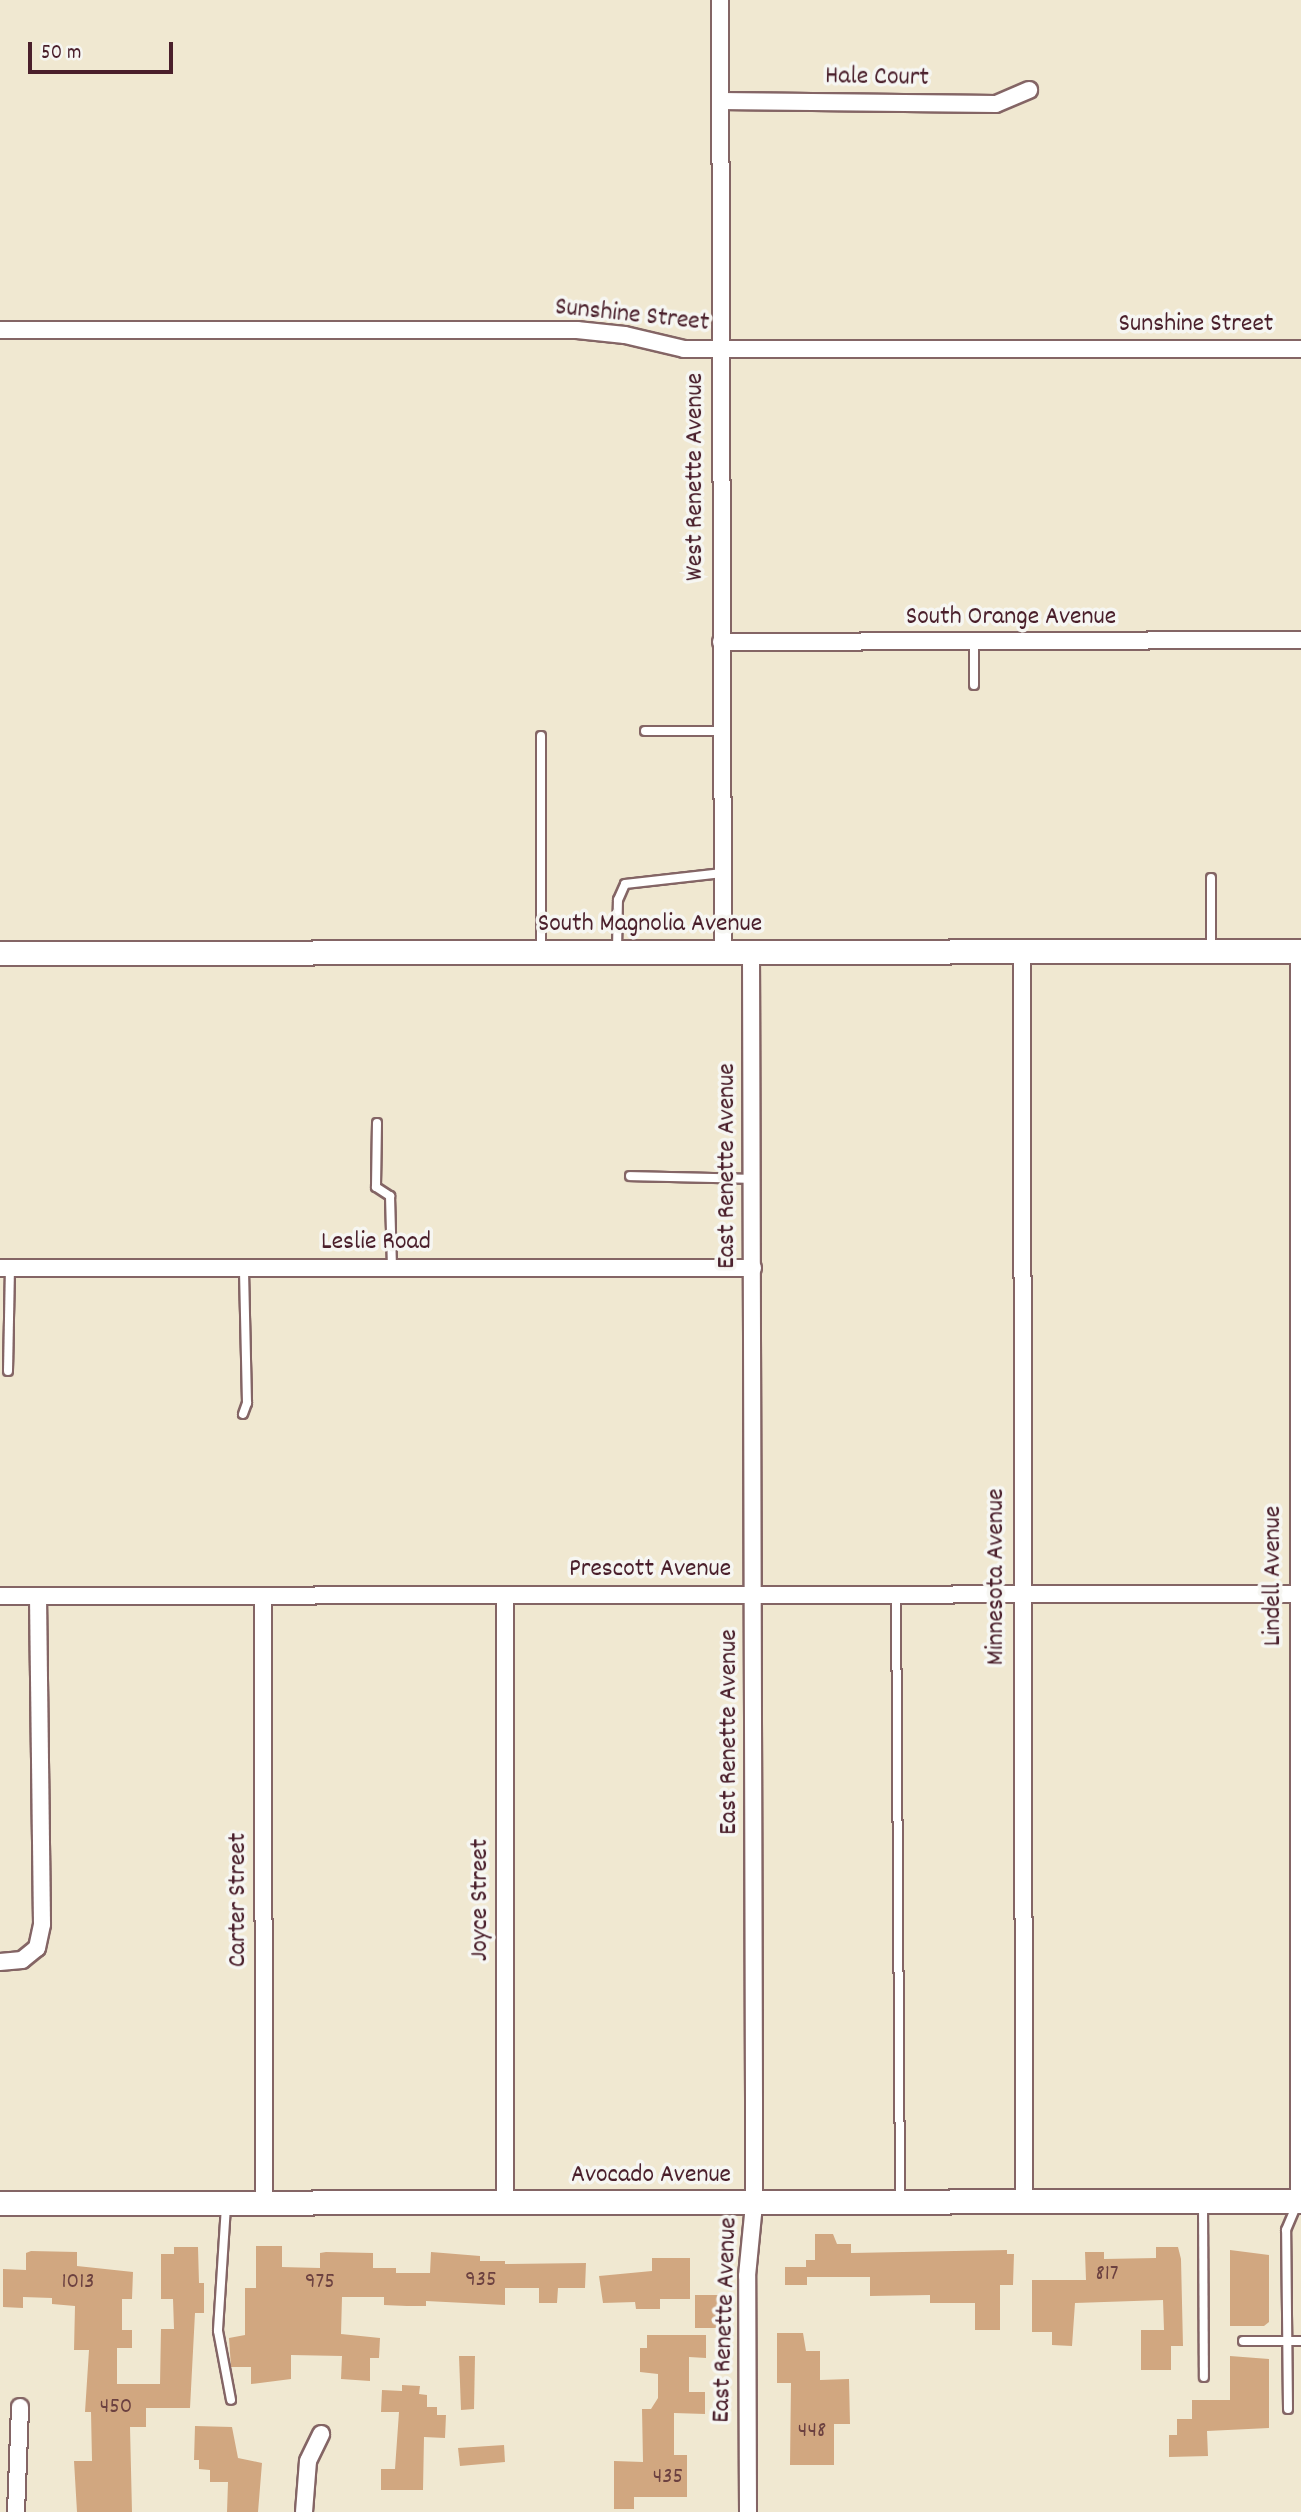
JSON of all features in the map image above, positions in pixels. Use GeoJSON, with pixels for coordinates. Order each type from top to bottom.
{"type":"FeatureCollection","features":[{"type":"Feature","properties":{"kind":"main road","name":"South Magnolia Avenue"},"geometry":{"type":"LineString","coordinates":[[0,953],[1300,951]]}},
{"type":"Feature","properties":{"kind":"main road","name":"Avocado Avenue"},"geometry":{"type":"LineString","coordinates":[[0,2203],[1300,2202]]}},
{"type":"Feature","properties":{"kind":"street","name":"West Renette Avenue"},"geometry":{"type":"LineString","coordinates":[[720,0],[723,953]]}},
{"type":"Feature","properties":{"kind":"street","name":"Hale Court"},"geometry":{"type":"LineString","coordinates":[[720,101],[996,104],[1029,90]]}},
{"type":"Feature","properties":{"kind":"street","name":"Sunshine Street"},"geometry":{"type":"LineString","coordinates":[[0,331],[577,331],[625,335],[684,349],[1301,349]]}},
{"type":"Feature","properties":{"kind":"street","name":"South Orange Avenue"},"geometry":{"type":"LineString","coordinates":[[721,642],[1301,640]]}},
{"type":"Feature","properties":{"kind":"street","name":"Lindell Avenue"},"geometry":{"type":"LineString","coordinates":[[1300,951],[1300,2202]]}},
{"type":"Feature","properties":{"kind":"street","name":"East Renette Avenue"},"geometry":{"type":"LineString","coordinates":[[748,2512],[747,2276],[754,2204],[755,1594],[751,953]]}},
{"type":"Feature","properties":{"kind":"street","name":"Minnesota Avenue"},"geometry":{"type":"LineString","coordinates":[[1022,953],[1024,2202]]}},
{"type":"Feature","properties":{"kind":"street","name":"Leslie Road"},"geometry":{"type":"LineString","coordinates":[[5,1268],[753,1268]]}},
{"type":"Feature","properties":{"kind":"street","name":"Prescott Avenue"},"geometry":{"type":"LineString","coordinates":[[0,1596],[1022,1592],[1300,1594]]}},
{"type":"Feature","properties":{"kind":"street"},"geometry":{"type":"LineString","coordinates":[[0,1962],[22,1960],[37,1948],[41,1924],[38,1596]]}},
{"type":"Feature","properties":{"kind":"street","name":"Carter Street"},"geometry":{"type":"LineString","coordinates":[[263,1596],[264,2204]]}},
{"type":"Feature","properties":{"kind":"street","name":"Joyce Street"},"geometry":{"type":"LineString","coordinates":[[505,1596],[505,2204]]}},
{"type":"Feature","properties":{"kind":"street"},"geometry":{"type":"LineString","coordinates":[[16,2512],[20,2407]]}},
{"type":"Feature","properties":{"kind":"street"},"geometry":{"type":"LineString","coordinates":[[304,2512],[307,2461],[321,2434]]}},
{"type":"Feature","properties":{"kind":"lane"},"geometry":{"type":"LineString","coordinates":[[974,643],[974,685]]}},
{"type":"Feature","properties":{"kind":"lane"},"geometry":{"type":"LineString","coordinates":[[645,731],[722,731]]}},
{"type":"Feature","properties":{"kind":"lane"},"geometry":{"type":"LineString","coordinates":[[541,736],[541,953]]}},
{"type":"Feature","properties":{"kind":"lane"},"geometry":{"type":"LineString","coordinates":[[617,953],[618,900],[625,884],[722,873]]}},
{"type":"Feature","properties":{"kind":"lane"},"geometry":{"type":"LineString","coordinates":[[1211,878],[1212,951]]}},
{"type":"Feature","properties":{"kind":"lane"},"geometry":{"type":"LineString","coordinates":[[377,1123],[376,1187],[390,1196],[392,1268]]}},
{"type":"Feature","properties":{"kind":"lane"},"geometry":{"type":"LineString","coordinates":[[630,1176],[753,1179]]}},
{"type":"Feature","properties":{"kind":"lane"},"geometry":{"type":"LineString","coordinates":[[5,1268],[8,1371]]}},
{"type":"Feature","properties":{"kind":"lane"},"geometry":{"type":"LineString","coordinates":[[243,1414],[244,1268]]}},
{"type":"Feature","properties":{"kind":"lane"},"geometry":{"type":"LineString","coordinates":[[896,1593],[900,2203]]}},
{"type":"Feature","properties":{"kind":"lane"},"geometry":{"type":"LineString","coordinates":[[1203,2202],[1204,2377]]}},
{"type":"Feature","properties":{"kind":"lane"},"geometry":{"type":"LineString","coordinates":[[1288,2409],[1286,2230],[1300,2202]]}},
{"type":"Feature","properties":{"kind":"lane"},"geometry":{"type":"LineString","coordinates":[[226,2203],[218,2331],[231,2400]]}},
{"type":"Feature","properties":{"kind":"lane"},"geometry":{"type":"LineString","coordinates":[[1243,2341],[1301,2341]]}},
{"type":"Feature","properties":{"kind":"building"},"geometry":{"type":"Polygon","coordinates":[[[815,2234],[833,2234],[837,2244],[851,2244],[851,2253],[1007,2250],[1007,2254],[1014,2254],[1013,2285],[1000,2285],[1000,2330],[975,2330],[975,2303],[930,2303],[930,2295],[870,2296],[870,2277],[807,2277],[807,2285],[785,2285],[785,2267],[806,2267],[806,2260],[815,2260],[815,2234]]]}},
{"type":"Feature","properties":{"kind":"building"},"geometry":{"type":"Polygon","coordinates":[[[256,2246],[282,2246],[282,2267],[320,2268],[320,2253],[326,2252],[373,2253],[373,2268],[396,2268],[396,2273],[430,2273],[431,2252],[480,2256],[480,2261],[505,2261],[505,2264],[586,2263],[585,2288],[558,2288],[557,2303],[539,2303],[539,2288],[505,2288],[505,2305],[426,2301],[426,2306],[384,2305],[384,2297],[342,2297],[341,2334],[380,2338],[379,2358],[370,2358],[370,2381],[341,2379],[342,2356],[291,2355],[291,2379],[251,2384],[251,2367],[231,2367],[229,2338],[245,2335],[245,2288],[256,2288],[256,2246]]]}},
{"type":"Feature","properties":{"kind":"building"},"geometry":{"type":"Polygon","coordinates":[[[174,2247],[198,2247],[199,2283],[204,2283],[204,2313],[195,2313],[190,2408],[146,2408],[146,2427],[130,2427],[132,2512],[77,2512],[74,2461],[92,2461],[91,2412],[85,2412],[89,2350],[74,2350],[75,2306],[52,2304],[52,2298],[23,2297],[23,2308],[3,2307],[3,2269],[26,2270],[26,2253],[31,2251],[77,2252],[77,2266],[133,2272],[132,2299],[122,2299],[122,2330],[132,2330],[132,2348],[117,2348],[117,2384],[160,2384],[161,2329],[174,2329],[173,2299],[161,2299],[161,2254],[174,2254],[174,2247]]]}},
{"type":"Feature","properties":{"kind":"building"},"geometry":{"type":"Polygon","coordinates":[[[1156,2247],[1178,2247],[1181,2259],[1183,2346],[1171,2346],[1171,2370],[1141,2370],[1141,2330],[1164,2330],[1163,2300],[1075,2303],[1072,2346],[1052,2345],[1052,2332],[1032,2332],[1032,2280],[1086,2280],[1085,2252],[1104,2252],[1104,2259],[1156,2258],[1156,2247]]]}},
{"type":"Feature","properties":{"kind":"building"},"geometry":{"type":"Polygon","coordinates":[[[1230,2250],[1269,2255],[1269,2322],[1264,2326],[1230,2326],[1230,2250]]]}},
{"type":"Feature","properties":{"kind":"building"},"geometry":{"type":"Polygon","coordinates":[[[652,2258],[690,2258],[690,2299],[660,2299],[660,2309],[636,2309],[635,2302],[603,2303],[599,2276],[652,2271],[652,2258]]]}},
{"type":"Feature","properties":{"kind":"building"},"geometry":{"type":"Polygon","coordinates":[[[695,2295],[720,2295],[720,2328],[695,2328],[695,2295]]]}},
{"type":"Feature","properties":{"kind":"building"},"geometry":{"type":"Polygon","coordinates":[[[777,2333],[803,2333],[806,2351],[820,2351],[820,2380],[849,2379],[850,2424],[834,2424],[834,2465],[790,2465],[791,2383],[777,2383],[777,2333]]]}},
{"type":"Feature","properties":{"kind":"building"},"geometry":{"type":"Polygon","coordinates":[[[647,2335],[706,2335],[706,2358],[689,2357],[689,2392],[705,2392],[705,2414],[674,2413],[674,2455],[687,2455],[687,2497],[634,2497],[634,2509],[614,2509],[614,2461],[643,2462],[642,2409],[651,2409],[658,2398],[658,2374],[640,2372],[640,2348],[647,2348],[647,2335]]]}},
{"type":"Feature","properties":{"kind":"building"},"geometry":{"type":"Polygon","coordinates":[[[459,2356],[475,2356],[474,2409],[461,2410],[459,2356]]]}},
{"type":"Feature","properties":{"kind":"building"},"geometry":{"type":"Polygon","coordinates":[[[1230,2356],[1269,2359],[1269,2428],[1207,2431],[1208,2456],[1169,2457],[1169,2435],[1177,2435],[1177,2419],[1192,2419],[1192,2400],[1230,2400],[1230,2356]]]}},
{"type":"Feature","properties":{"kind":"building"},"geometry":{"type":"Polygon","coordinates":[[[402,2385],[420,2386],[419,2394],[427,2395],[427,2407],[437,2407],[437,2415],[446,2415],[445,2438],[424,2437],[423,2490],[381,2490],[381,2469],[395,2469],[399,2412],[381,2412],[382,2390],[402,2391],[402,2385]]]}},
{"type":"Feature","properties":{"kind":"building"},"geometry":{"type":"Polygon","coordinates":[[[195,2426],[232,2427],[238,2458],[262,2463],[258,2512],[227,2512],[228,2482],[210,2482],[210,2470],[199,2469],[199,2460],[194,2460],[195,2426]]]}},
{"type":"Feature","properties":{"kind":"building"},"geometry":{"type":"Polygon","coordinates":[[[504,2445],[505,2462],[460,2466],[458,2448],[504,2445]]]}}]}
